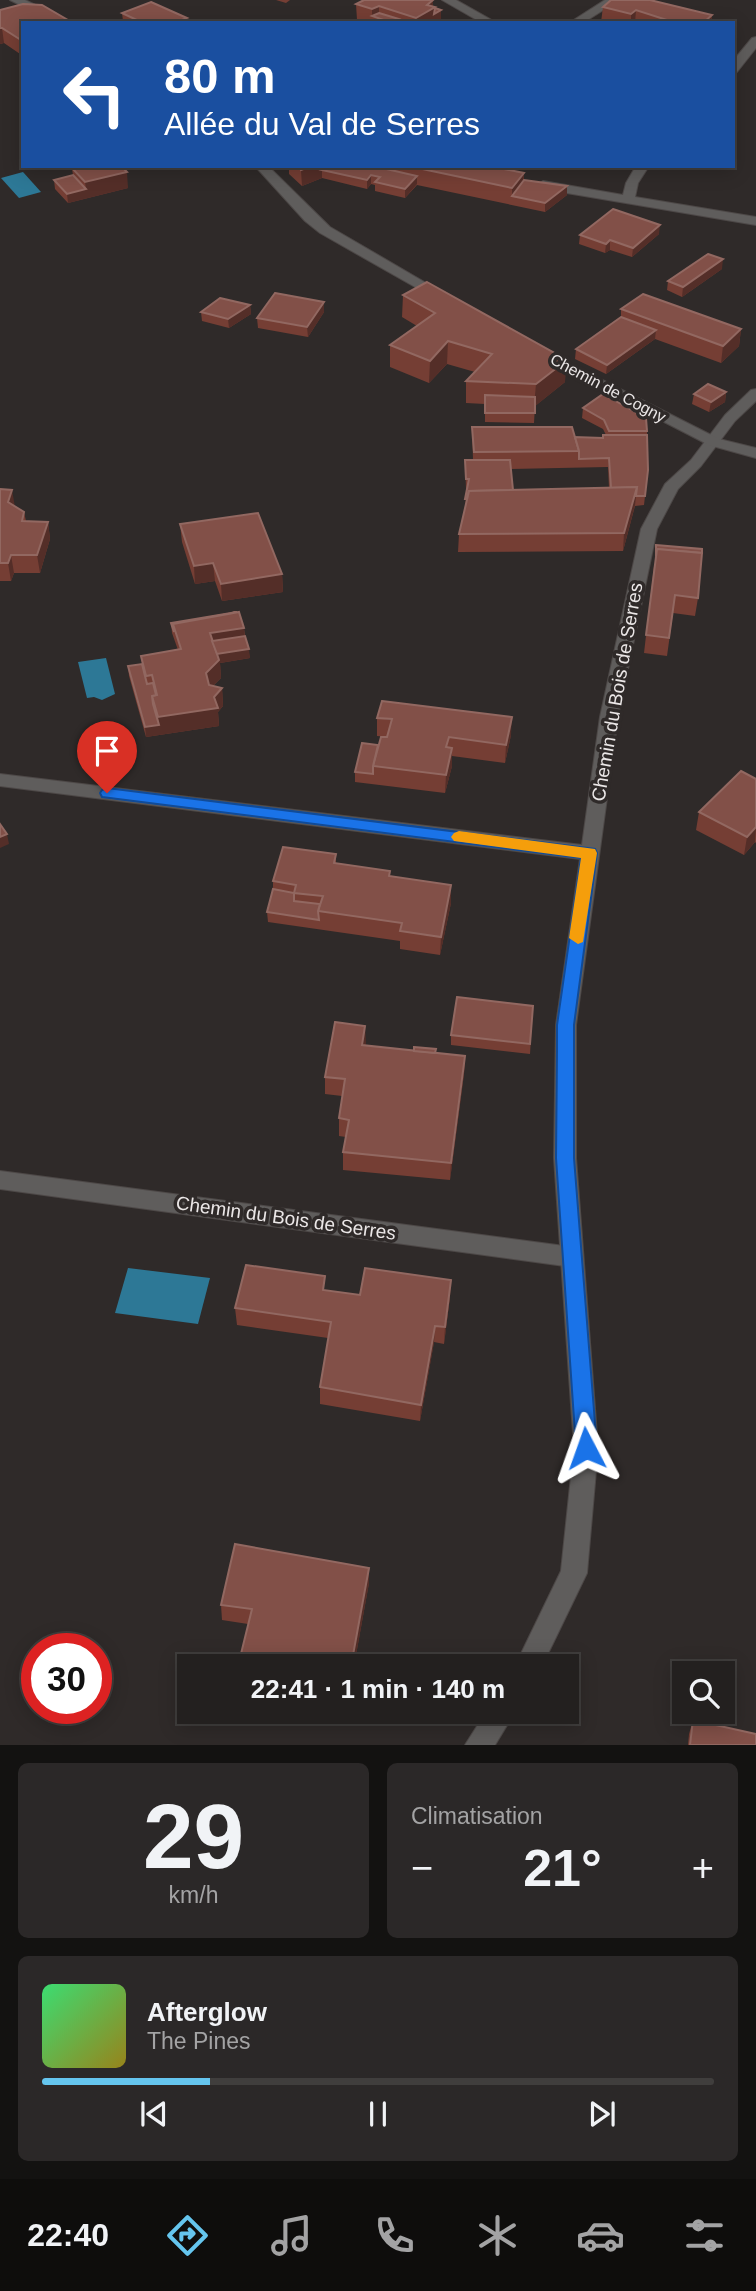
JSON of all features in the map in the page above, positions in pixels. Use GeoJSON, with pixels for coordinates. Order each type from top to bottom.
{"type":"FeatureCollection","features":[{"type":"Feature","properties":{"kind":"street"},"geometry":{"type":"LineString","coordinates":[[16,0],[64,21]]}},
{"type":"Feature","properties":{"kind":"street"},"geometry":{"type":"LineString","coordinates":[[448,0],[487,21]]}},
{"type":"Feature","properties":{"kind":"street"},"geometry":{"type":"LineString","coordinates":[[578,21],[614,0]]}},
{"type":"Feature","properties":{"kind":"street"},"geometry":{"type":"LineString","coordinates":[[11,12],[32,6]]}},
{"type":"Feature","properties":{"kind":"street"},"geometry":{"type":"LineString","coordinates":[[735,66],[756,40]]}},
{"type":"Feature","properties":{"kind":"street"},"geometry":{"type":"LineString","coordinates":[[263,168],[310,218],[325,230],[456,304]]}},
{"type":"Feature","properties":{"kind":"street"},"geometry":{"type":"LineString","coordinates":[[628,201],[632,183],[642,168]]}},
{"type":"Feature","properties":{"kind":"street"},"geometry":{"type":"LineString","coordinates":[[532,183],[756,222]]}},
{"type":"Feature","properties":{"kind":"street","name":"Chemin de Cogny"},"geometry":{"type":"LineString","coordinates":[[534,349],[622,397],[714,442],[756,453]]}},
{"type":"Feature","properties":{"kind":"street","name":"Chemin du Bois de Serres"},"geometry":{"type":"LineString","coordinates":[[534,1654],[574,1573],[586,1448],[565,1158],[566,1025],[609,717],[649,529],[671,487],[714,442],[730,418],[756,393]]}},
{"type":"Feature","properties":{"kind":"street"},"geometry":{"type":"LineString","coordinates":[[0,780],[589,853]]}},
{"type":"Feature","properties":{"kind":"street","name":"Chemin du Bois de Serres"},"geometry":{"type":"LineString","coordinates":[[0,1180],[572,1257]]}},
{"type":"Feature","properties":{"kind":"street"},"geometry":{"type":"LineString","coordinates":[[479,1745],[494,1724]]}},
{"type":"Feature","properties":{"kind":"water"},"geometry":{"type":"Polygon","coordinates":[[[23,172],[41,192],[19,198],[1,178],[23,172]]]}},
{"type":"Feature","properties":{"kind":"water"},"geometry":{"type":"Polygon","coordinates":[[[106,658],[115,694],[102,700],[87,698],[78,662],[106,658]]]}},
{"type":"Feature","properties":{"kind":"water"},"geometry":{"type":"Polygon","coordinates":[[[128,1268],[210,1278],[198,1324],[115,1313],[128,1268]]]}},
{"type":"Feature","properties":{"kind":"building"},"geometry":{"type":"Polygon","coordinates":[[[364,0],[433,0],[427,5],[435,7],[416,18],[379,6],[372,9],[356,4],[364,0]]]}},
{"type":"Feature","properties":{"kind":"building"},"geometry":{"type":"Polygon","coordinates":[[[611,0],[650,0],[712,15],[705,21],[670,21],[636,10],[631,14],[603,7],[611,0]]]}},
{"type":"Feature","properties":{"kind":"building"},"geometry":{"type":"Polygon","coordinates":[[[151,2],[187,18],[179,21],[139,21],[122,13],[151,2]]]}},
{"type":"Feature","properties":{"kind":"building"},"geometry":{"type":"Polygon","coordinates":[[[23,4],[42,5],[70,21],[21,21],[21,40],[0,28],[0,10],[23,4]]]}},
{"type":"Feature","properties":{"kind":"building"},"geometry":{"type":"Polygon","coordinates":[[[379,13],[399,19],[386,21],[372,16],[379,13]]]}},
{"type":"Feature","properties":{"kind":"building"},"geometry":{"type":"Polygon","coordinates":[[[72,168],[123,168],[127,172],[85,182],[72,168]]]}},
{"type":"Feature","properties":{"kind":"building"},"geometry":{"type":"Polygon","coordinates":[[[382,168],[417,176],[405,189],[375,182],[380,177],[371,175],[367,180],[322,170],[382,168]]]}},
{"type":"Feature","properties":{"kind":"building"},"geometry":{"type":"Polygon","coordinates":[[[417,168],[499,168],[524,173],[512,188],[417,168]]]}},
{"type":"Feature","properties":{"kind":"building"},"geometry":{"type":"Polygon","coordinates":[[[73,175],[86,189],[67,194],[54,180],[73,175]]]}},
{"type":"Feature","properties":{"kind":"building"},"geometry":{"type":"Polygon","coordinates":[[[524,180],[567,186],[545,203],[512,196],[524,180]]]}},
{"type":"Feature","properties":{"kind":"building"},"geometry":{"type":"Polygon","coordinates":[[[613,209],[660,225],[633,248],[610,240],[606,244],[580,235],[613,209]]]}},
{"type":"Feature","properties":{"kind":"building"},"geometry":{"type":"Polygon","coordinates":[[[708,254],[723,259],[683,287],[668,281],[708,254]]]}},
{"type":"Feature","properties":{"kind":"building"},"geometry":{"type":"Polygon","coordinates":[[[427,282],[567,360],[536,384],[466,381],[492,354],[448,341],[430,361],[390,345],[435,313],[403,295],[427,282]]]}},
{"type":"Feature","properties":{"kind":"building"},"geometry":{"type":"Polygon","coordinates":[[[275,293],[324,302],[307,327],[257,318],[275,293]]]}},
{"type":"Feature","properties":{"kind":"building"},"geometry":{"type":"Polygon","coordinates":[[[643,294],[741,329],[723,346],[621,309],[643,294]]]}},
{"type":"Feature","properties":{"kind":"building"},"geometry":{"type":"Polygon","coordinates":[[[220,298],[250,305],[228,319],[201,312],[220,298]]]}},
{"type":"Feature","properties":{"kind":"building"},"geometry":{"type":"Polygon","coordinates":[[[621,317],[656,330],[607,365],[576,349],[621,317]]]}},
{"type":"Feature","properties":{"kind":"building"},"geometry":{"type":"Polygon","coordinates":[[[708,384],[726,392],[711,402],[694,394],[708,384]]]}},
{"type":"Feature","properties":{"kind":"building"},"geometry":{"type":"Polygon","coordinates":[[[603,394],[646,418],[647,431],[609,431],[604,420],[583,408],[603,394]]]}},
{"type":"Feature","properties":{"kind":"building"},"geometry":{"type":"Polygon","coordinates":[[[485,395],[535,397],[535,413],[485,413],[485,395]]]}},
{"type":"Feature","properties":{"kind":"building"},"geometry":{"type":"Polygon","coordinates":[[[472,427],[572,427],[579,451],[474,452],[472,427]]]}},
{"type":"Feature","properties":{"kind":"building"},"geometry":{"type":"Polygon","coordinates":[[[603,435],[647,435],[648,470],[645,496],[636,496],[637,487],[611,488],[609,458],[579,459],[575,437],[603,438],[603,435]]]}},
{"type":"Feature","properties":{"kind":"building"},"geometry":{"type":"Polygon","coordinates":[[[465,460],[510,460],[513,490],[469,491],[465,499],[469,479],[466,479],[465,460]]]}},
{"type":"Feature","properties":{"kind":"building"},"geometry":{"type":"Polygon","coordinates":[[[637,487],[624,533],[459,534],[469,491],[637,487]]]}},
{"type":"Feature","properties":{"kind":"building"},"geometry":{"type":"Polygon","coordinates":[[[0,489],[12,490],[8,502],[24,512],[22,521],[48,522],[37,555],[11,555],[8,563],[0,563],[0,489]]]}},
{"type":"Feature","properties":{"kind":"building"},"geometry":{"type":"Polygon","coordinates":[[[258,513],[282,574],[221,584],[213,563],[194,566],[180,524],[258,513]]]}},
{"type":"Feature","properties":{"kind":"building"},"geometry":{"type":"Polygon","coordinates":[[[656,545],[702,549],[702,553],[657,549],[656,556],[656,545]]]}},
{"type":"Feature","properties":{"kind":"building"},"geometry":{"type":"Polygon","coordinates":[[[657,549],[702,553],[698,598],[675,595],[669,638],[646,635],[657,549]]]}},
{"type":"Feature","properties":{"kind":"building"},"geometry":{"type":"Polygon","coordinates":[[[237,612],[173,624],[174,632],[171,623],[237,612]]]}},
{"type":"Feature","properties":{"kind":"building"},"geometry":{"type":"Polygon","coordinates":[[[239,612],[244,628],[210,633],[219,660],[206,673],[209,685],[222,688],[214,697],[218,708],[158,717],[152,696],[157,695],[152,675],[146,676],[141,656],[181,649],[173,624],[239,612]]]}},
{"type":"Feature","properties":{"kind":"building"},"geometry":{"type":"Polygon","coordinates":[[[245,636],[249,649],[217,654],[212,641],[245,636]]]}},
{"type":"Feature","properties":{"kind":"building"},"geometry":{"type":"Polygon","coordinates":[[[142,664],[147,684],[153,683],[156,695],[152,696],[153,704],[159,725],[145,727],[128,666],[142,664]]]}},
{"type":"Feature","properties":{"kind":"building"},"geometry":{"type":"Polygon","coordinates":[[[382,701],[512,717],[506,745],[449,737],[446,747],[452,748],[446,775],[373,766],[381,737],[387,737],[392,719],[377,718],[382,701]]]}},
{"type":"Feature","properties":{"kind":"building"},"geometry":{"type":"Polygon","coordinates":[[[362,743],[378,745],[373,774],[355,772],[362,743]]]}},
{"type":"Feature","properties":{"kind":"building"},"geometry":{"type":"Polygon","coordinates":[[[741,771],[756,779],[756,827],[747,837],[699,812],[741,771]]]}},
{"type":"Feature","properties":{"kind":"building"},"geometry":{"type":"Polygon","coordinates":[[[0,824],[7,834],[0,837],[0,824]]]}},
{"type":"Feature","properties":{"kind":"building"},"geometry":{"type":"Polygon","coordinates":[[[283,847],[336,854],[334,863],[390,871],[389,876],[451,885],[441,937],[400,931],[402,923],[318,911],[323,896],[294,893],[296,885],[273,881],[283,847]]]}},
{"type":"Feature","properties":{"kind":"building"},"geometry":{"type":"Polygon","coordinates":[[[273,889],[294,893],[294,901],[320,904],[319,920],[267,912],[273,889]]]}},
{"type":"Feature","properties":{"kind":"building"},"geometry":{"type":"Polygon","coordinates":[[[457,997],[533,1006],[530,1044],[451,1035],[457,997]]]}},
{"type":"Feature","properties":{"kind":"building"},"geometry":{"type":"Polygon","coordinates":[[[335,1022],[365,1026],[362,1045],[465,1056],[451,1163],[343,1152],[349,1120],[339,1118],[345,1079],[325,1077],[335,1022]]]}},
{"type":"Feature","properties":{"kind":"building"},"geometry":{"type":"Polygon","coordinates":[[[414,1047],[436,1049],[435,1053],[414,1051],[414,1047]]]}},
{"type":"Feature","properties":{"kind":"building"},"geometry":{"type":"Polygon","coordinates":[[[246,1265],[325,1276],[323,1290],[360,1295],[365,1268],[451,1280],[445,1327],[435,1326],[421,1405],[320,1387],[331,1322],[235,1308],[246,1265]]]}},
{"type":"Feature","properties":{"kind":"building"},"geometry":{"type":"Polygon","coordinates":[[[235,1544],[369,1568],[353,1654],[241,1654],[252,1609],[221,1605],[235,1544]]]}},
{"type":"Feature","properties":{"kind":"building"},"geometry":{"type":"Polygon","coordinates":[[[693,1724],[711,1724],[756,1734],[756,1745],[690,1745],[693,1724]]]}},
{"type":"Feature","properties":{"kind":"slow traffic"},"geometry":{"type":"LineString","coordinates":[[459,837],[589,853],[578,938]]}},
{"type":"Feature","properties":{"kind":"route"},"geometry":{"type":"LineString","coordinates":[[107,793],[589,853],[566,1025],[565,1158],[586,1448]]}}]}
